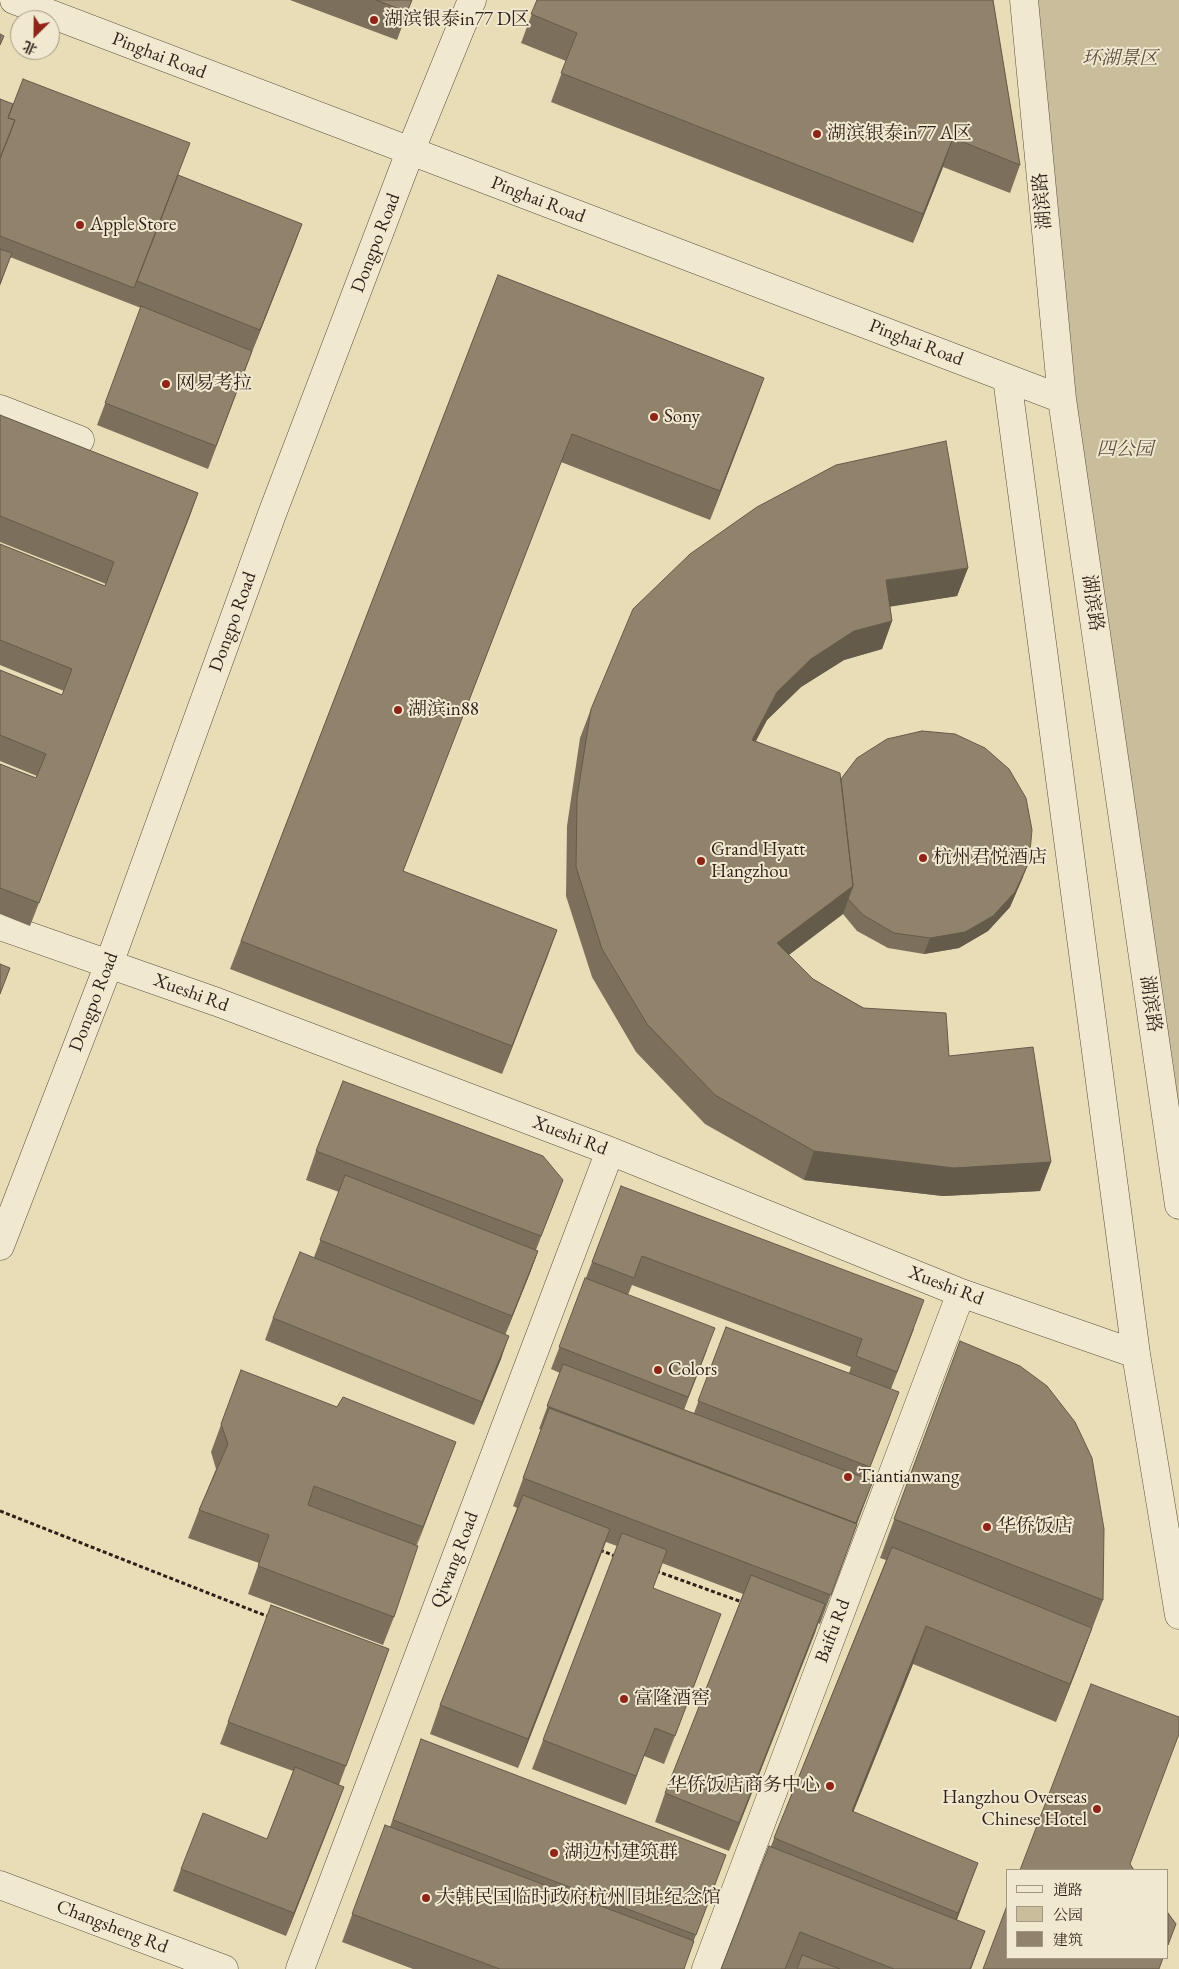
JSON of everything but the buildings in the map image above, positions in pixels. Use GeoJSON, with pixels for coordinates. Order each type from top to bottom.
{"type":"FeatureCollection","features":[{"type":"Feature","properties":{"kind":"street","name":"Pinghai Road"},"geometry":{"type":"LineString","coordinates":[[14,0],[1062,399]]}},
{"type":"Feature","properties":{"kind":"street","name":"Dongpo Road"},"geometry":{"type":"LineString","coordinates":[[0,1246],[109,964],[272,514],[410,152],[472,0]]}},
{"type":"Feature","properties":{"kind":"street","name":"湖滨路"},"geometry":{"type":"LineString","coordinates":[[1024,0],[1062,399],[1179,1205]]}},
{"type":"Feature","properties":{"kind":"street"},"geometry":{"type":"LineString","coordinates":[[1007,378],[1136,1354],[1179,1615]]}},
{"type":"Feature","properties":{"kind":"street"},"geometry":{"type":"LineString","coordinates":[[0,409],[80,440]]}},
{"type":"Feature","properties":{"kind":"street","name":"Xueshi Rd"},"geometry":{"type":"LineString","coordinates":[[0,926],[226,1006],[610,1151],[961,1293],[1136,1354]]}},
{"type":"Feature","properties":{"kind":"street","name":"Qiwang Road"},"geometry":{"type":"LineString","coordinates":[[300,1969],[610,1151]]}},
{"type":"Feature","properties":{"kind":"street","name":"Baifu Rd"},"geometry":{"type":"LineString","coordinates":[[706,1969],[961,1293]]}},
{"type":"Feature","properties":{"kind":"street","name":"Changsheng Rd"},"geometry":{"type":"LineString","coordinates":[[0,1884],[224,1969]]}},
{"type":"Feature","properties":{"kind":"path"},"geometry":{"type":"LineString","coordinates":[[0,1511],[274,1619]]}},
{"type":"Feature","properties":{"kind":"path"},"geometry":{"type":"LineString","coordinates":[[598,1549],[616,1556]]}},
{"type":"Feature","properties":{"kind":"path"},"geometry":{"type":"LineString","coordinates":[[654,1570],[748,1604]]}},
{"type":"Feature","properties":{"kind":"green space","name":"环湖景区"},"geometry":{"type":"Polygon","coordinates":[[[1023,0],[1179,0],[1179,1205],[1023,0]]]}},
{"type":"Feature","properties":{"kind":"place","name":"湖滨银泰in77 D区"},"geometry":{"type":"Point","coordinates":[374,20]}},
{"type":"Feature","properties":{"kind":"place","name":"湖滨银泰in77 A区"},"geometry":{"type":"Point","coordinates":[817,134]}},
{"type":"Feature","properties":{"kind":"place","name":"Apple Store"},"geometry":{"type":"Point","coordinates":[80,225]}},
{"type":"Feature","properties":{"kind":"place","name":"网易考拉"},"geometry":{"type":"Point","coordinates":[166,384]}},
{"type":"Feature","properties":{"kind":"place","name":"Sony"},"geometry":{"type":"Point","coordinates":[654,417]}},
{"type":"Feature","properties":{"kind":"place","name":"湖滨in88"},"geometry":{"type":"Point","coordinates":[398,710]}},
{"type":"Feature","properties":{"kind":"place","name":"杭州君悦酒店"},"geometry":{"type":"Point","coordinates":[923,858]}},
{"type":"Feature","properties":{"kind":"place","name":"Grand Hyatt Hangzhou"},"geometry":{"type":"Point","coordinates":[701,861]}},
{"type":"Feature","properties":{"kind":"place","name":"Colors"},"geometry":{"type":"Point","coordinates":[658,1370]}},
{"type":"Feature","properties":{"kind":"place","name":"Tiantianwang"},"geometry":{"type":"Point","coordinates":[848,1477]}},
{"type":"Feature","properties":{"kind":"place","name":"华侨饭店"},"geometry":{"type":"Point","coordinates":[987,1527]}},
{"type":"Feature","properties":{"kind":"place","name":"富隆酒窖"},"geometry":{"type":"Point","coordinates":[624,1699]}},
{"type":"Feature","properties":{"kind":"place","name":"华侨饭店商务中心"},"geometry":{"type":"Point","coordinates":[830,1786]}},
{"type":"Feature","properties":{"kind":"place","name":"Hangzhou Overseas Chinese Hotel"},"geometry":{"type":"Point","coordinates":[1097,1809]}},
{"type":"Feature","properties":{"kind":"place","name":"湖边村建筑群"},"geometry":{"type":"Point","coordinates":[554,1853]}},
{"type":"Feature","properties":{"kind":"place","name":"大韩民国临时政府杭州旧址纪念馆"},"geometry":{"type":"Point","coordinates":[426,1898]}},
{"type":"Feature","properties":{"kind":"park label","name":"四公园"},"geometry":{"type":"Point","coordinates":[1125,450]}}]}
